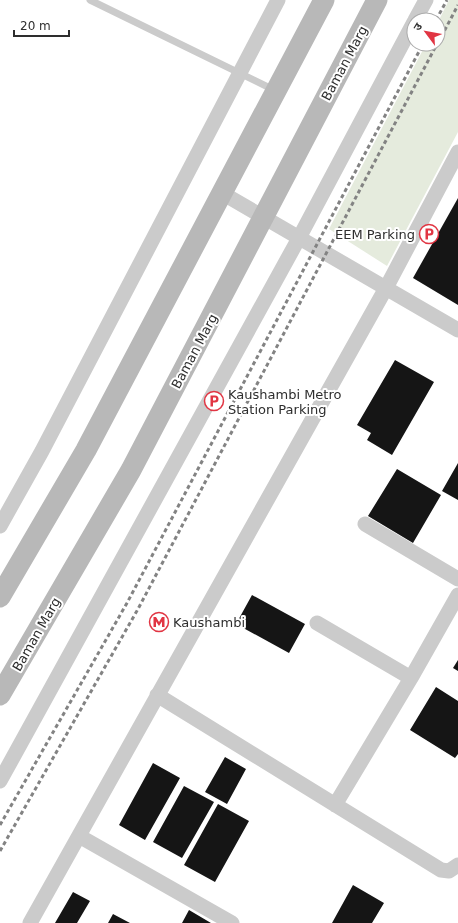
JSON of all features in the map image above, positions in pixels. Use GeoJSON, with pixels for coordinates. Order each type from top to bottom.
{"type":"FeatureCollection","features":[{"type":"Feature","properties":{"kind":"main road"},"geometry":{"type":"LineString","coordinates":[[0,597],[86,450],[324,0]]}},
{"type":"Feature","properties":{"kind":"main road","name":"Baman Marg"},"geometry":{"type":"LineString","coordinates":[[0,695],[131,470],[377,0]]}},
{"type":"Feature","properties":{"kind":"street"},"geometry":{"type":"LineString","coordinates":[[0,526],[46,444],[278,0]]}},
{"type":"Feature","properties":{"kind":"street"},"geometry":{"type":"LineString","coordinates":[[420,12],[426,0]]}},
{"type":"Feature","properties":{"kind":"street"},"geometry":{"type":"LineString","coordinates":[[0,781],[299,238],[406,38]]}},
{"type":"Feature","properties":{"kind":"street"},"geometry":{"type":"LineString","coordinates":[[30,923],[386,288],[458,152]]}},
{"type":"Feature","properties":{"kind":"street"},"geometry":{"type":"LineString","coordinates":[[222,193],[458,330]]}},
{"type":"Feature","properties":{"kind":"street"},"geometry":{"type":"LineString","coordinates":[[365,524],[458,579]]}},
{"type":"Feature","properties":{"kind":"street"},"geometry":{"type":"LineString","coordinates":[[335,805],[411,678],[458,595]]}},
{"type":"Feature","properties":{"kind":"street"},"geometry":{"type":"LineString","coordinates":[[317,623],[411,678]]}},
{"type":"Feature","properties":{"kind":"street"},"geometry":{"type":"LineString","coordinates":[[157,695],[441,870],[449,871],[458,865]]}},
{"type":"Feature","properties":{"kind":"street"},"geometry":{"type":"LineString","coordinates":[[79,836],[232,923]]}},
{"type":"Feature","properties":{"kind":"lane"},"geometry":{"type":"LineString","coordinates":[[90,0],[276,91]]}},
{"type":"Feature","properties":{"kind":"shaded area"},"geometry":{"type":"Polygon","coordinates":[[[449,0],[458,0],[458,132],[387,266],[329,229],[422,52],[446,52],[446,12],[443,12],[449,0]]]}},
{"type":"Feature","properties":{"kind":"building"},"geometry":{"type":"Polygon","coordinates":[[[458,198],[458,305],[413,278],[458,198]]]}},
{"type":"Feature","properties":{"kind":"building"},"geometry":{"type":"Polygon","coordinates":[[[395,360],[434,382],[392,455],[367,440],[371,433],[357,425],[395,360]]]}},
{"type":"Feature","properties":{"kind":"building"},"geometry":{"type":"Polygon","coordinates":[[[458,463],[458,500],[442,491],[458,463]]]}},
{"type":"Feature","properties":{"kind":"building"},"geometry":{"type":"Polygon","coordinates":[[[397,469],[441,495],[413,543],[368,516],[397,469]]]}},
{"type":"Feature","properties":{"kind":"building"},"geometry":{"type":"Polygon","coordinates":[[[252,595],[305,624],[289,653],[236,624],[252,595]]]}},
{"type":"Feature","properties":{"kind":"building"},"geometry":{"type":"Polygon","coordinates":[[[458,660],[458,671],[453,668],[458,660]]]}},
{"type":"Feature","properties":{"kind":"building"},"geometry":{"type":"Polygon","coordinates":[[[436,687],[458,701],[458,754],[455,758],[410,730],[436,687]]]}},
{"type":"Feature","properties":{"kind":"building"},"geometry":{"type":"Polygon","coordinates":[[[225,757],[246,769],[227,804],[205,792],[225,757]]]}},
{"type":"Feature","properties":{"kind":"building"},"geometry":{"type":"Polygon","coordinates":[[[153,763],[180,778],[145,840],[119,825],[153,763]]]}},
{"type":"Feature","properties":{"kind":"building"},"geometry":{"type":"Polygon","coordinates":[[[184,786],[214,802],[182,858],[153,842],[184,786]]]}},
{"type":"Feature","properties":{"kind":"building"},"geometry":{"type":"Polygon","coordinates":[[[218,804],[249,821],[215,882],[184,865],[218,804]]]}},
{"type":"Feature","properties":{"kind":"building"},"geometry":{"type":"Polygon","coordinates":[[[353,885],[384,903],[372,923],[332,923],[353,885]]]}},
{"type":"Feature","properties":{"kind":"building"},"geometry":{"type":"Polygon","coordinates":[[[73,892],[90,901],[77,923],[55,923],[73,892]]]}},
{"type":"Feature","properties":{"kind":"building"},"geometry":{"type":"Polygon","coordinates":[[[189,910],[211,923],[182,923],[189,910]]]}},
{"type":"Feature","properties":{"kind":"building"},"geometry":{"type":"Polygon","coordinates":[[[113,914],[130,923],[108,923],[113,914]]]}},
{"type":"Feature","properties":{"kind":"railway"},"geometry":{"type":"LineString","coordinates":[[440,12],[447,0]]}},
{"type":"Feature","properties":{"kind":"railway"},"geometry":{"type":"LineString","coordinates":[[446,28],[458,5]]}},
{"type":"Feature","properties":{"kind":"railway"},"geometry":{"type":"LineString","coordinates":[[0,825],[127,603],[419,52]]}},
{"type":"Feature","properties":{"kind":"railway"},"geometry":{"type":"LineString","coordinates":[[0,851],[138,609],[433,52]]}},
{"type":"Feature","properties":{"kind":"place","name":"EEM Parking"},"geometry":{"type":"Point","coordinates":[429,234]}},
{"type":"Feature","properties":{"kind":"place","name":"Kaushambi Metro Station Parking"},"geometry":{"type":"Point","coordinates":[214,401]}},
{"type":"Feature","properties":{"kind":"place","name":"Kaushambi"},"geometry":{"type":"Point","coordinates":[159,622]}}]}
